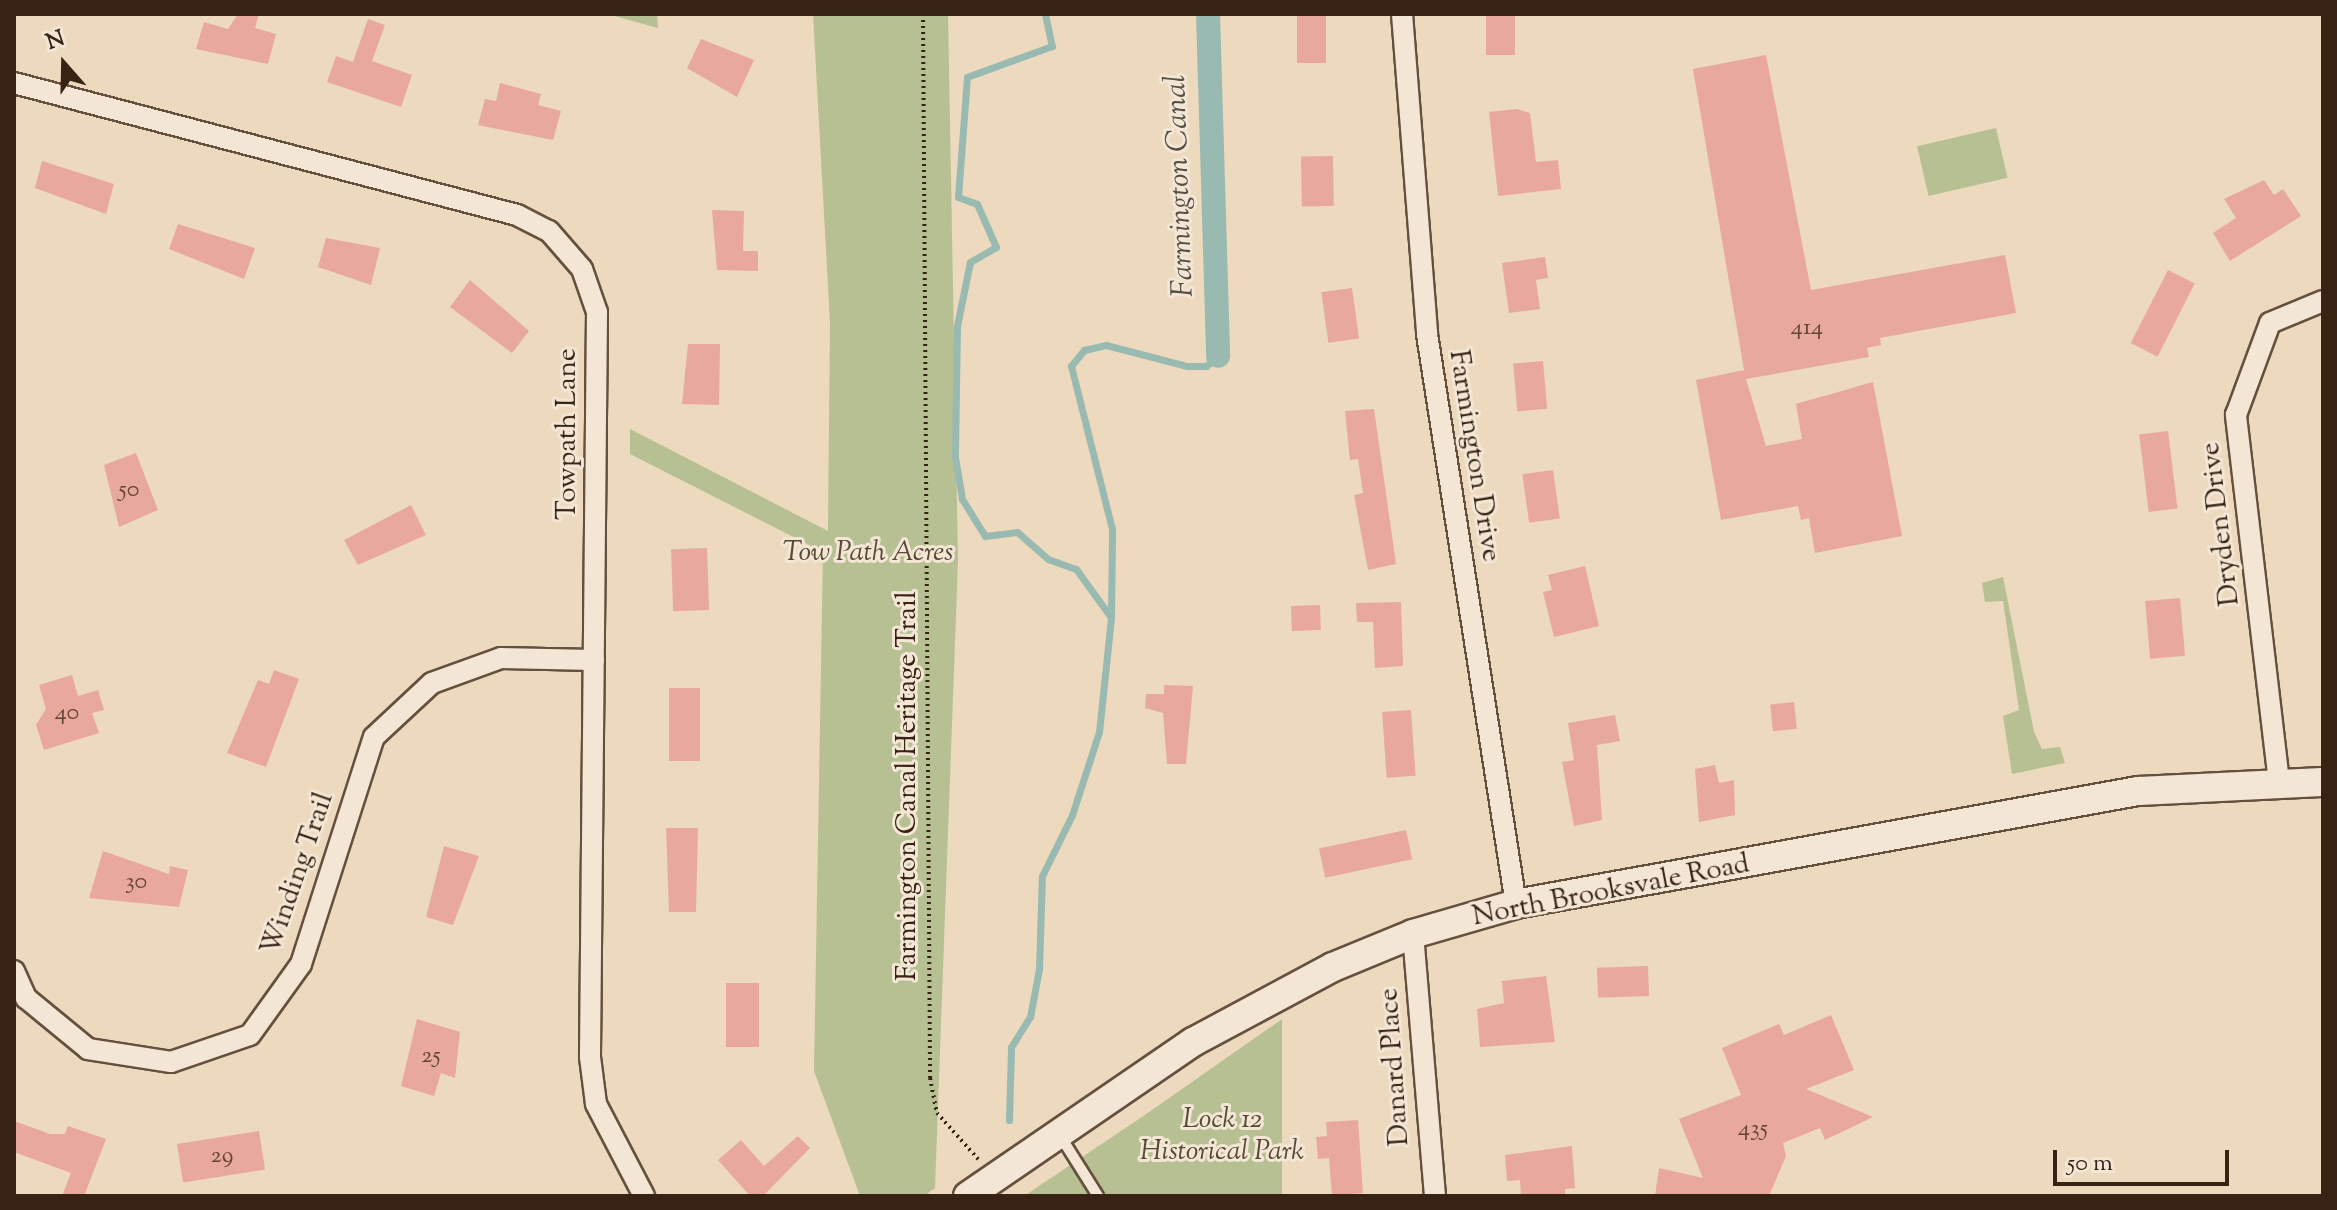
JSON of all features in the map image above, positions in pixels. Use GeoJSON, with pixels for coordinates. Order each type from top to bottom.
{"type":"FeatureCollection","features":[{"type":"Feature","properties":{"kind":"main road","name":"North Brooksvale Road"},"geometry":{"type":"LineString","coordinates":[[968,1196],[1058,1132],[1267,1001],[1413,934],[1516,904],[2138,791],[2323,782]]}},
{"type":"Feature","properties":{"kind":"street","name":"Farmington Drive"},"geometry":{"type":"LineString","coordinates":[[1402,14],[1427,334],[1516,904]]}},
{"type":"Feature","properties":{"kind":"street","name":"Towpath Lane"},"geometry":{"type":"LineString","coordinates":[[14,83],[517,215],[549,231],[582,269],[597,312],[590,1057],[596,1104],[644,1196]]}},
{"type":"Feature","properties":{"kind":"street","name":"Dryden Drive"},"geometry":{"type":"LineString","coordinates":[[2279,782],[2236,415],[2270,323],[2323,301]]}},
{"type":"Feature","properties":{"kind":"street","name":"Winding Trail"},"geometry":{"type":"LineString","coordinates":[[14,971],[26,998],[88,1049],[171,1062],[250,1035],[301,964],[374,737],[432,683],[501,658],[594,660]]}},
{"type":"Feature","properties":{"kind":"street","name":"Danard Place"},"geometry":{"type":"LineString","coordinates":[[1413,934],[1435,1196]]}},
{"type":"Feature","properties":{"kind":"lane"},"geometry":{"type":"LineString","coordinates":[[1058,1132],[1098,1196]]}},
{"type":"Feature","properties":{"kind":"path","name":"Farmington Canal Heritage Trail"},"geometry":{"type":"LineString","coordinates":[[923,14],[930,1078],[937,1113],[995,1177]]}},
{"type":"Feature","properties":{"kind":"green space"},"geometry":{"type":"Polygon","coordinates":[[[607,14],[657,14],[658,28],[607,14]]]}},
{"type":"Feature","properties":{"kind":"green space","name":"Tow Path Acres"},"geometry":{"type":"Polygon","coordinates":[[[813,14],[948,14],[958,560],[935,1188],[924,1196],[860,1196],[814,1071],[823,552],[630,454],[630,429],[828,531],[830,322],[813,14]]]}},
{"type":"Feature","properties":{"kind":"green space"},"geometry":{"type":"Polygon","coordinates":[[[1996,128],[2007,178],[1929,196],[1917,146],[1996,128]]]}},
{"type":"Feature","properties":{"kind":"green space"},"geometry":{"type":"Polygon","coordinates":[[[2003,577],[2034,732],[2042,749],[2060,747],[2065,763],[2012,774],[2003,716],[2019,710],[2003,601],[1985,602],[1982,583],[2003,577]]]}},
{"type":"Feature","properties":{"kind":"green space","name":"Lock 12 Historical Park"},"geometry":{"type":"Polygon","coordinates":[[[1282,1019],[1282,1196],[1024,1196],[1142,1117],[1282,1019]]]}},
{"type":"Feature","properties":{"kind":"building"},"geometry":{"type":"Polygon","coordinates":[[[238,14],[259,14],[255,28],[276,34],[268,64],[196,49],[204,22],[228,29],[238,14]]]}},
{"type":"Feature","properties":{"kind":"building"},"geometry":{"type":"Polygon","coordinates":[[[1297,14],[1326,14],[1326,63],[1297,63],[1297,14]]]}},
{"type":"Feature","properties":{"kind":"building"},"geometry":{"type":"Polygon","coordinates":[[[1486,14],[1515,14],[1515,55],[1486,55],[1486,14]]]}},
{"type":"Feature","properties":{"kind":"building"},"geometry":{"type":"Polygon","coordinates":[[[368,19],[385,25],[372,61],[412,75],[401,107],[327,82],[336,56],[353,62],[368,19]]]}},
{"type":"Feature","properties":{"kind":"building"},"geometry":{"type":"Polygon","coordinates":[[[701,39],[754,60],[737,97],[687,68],[701,39]]]}},
{"type":"Feature","properties":{"kind":"building"},"geometry":{"type":"Polygon","coordinates":[[[1766,55],[1811,290],[2005,255],[2016,313],[1880,338],[1881,345],[1867,348],[1869,357],[1746,379],[1766,446],[1802,439],[1796,404],[1873,382],[1902,536],[1815,553],[1809,518],[1801,520],[1798,506],[1721,520],[1696,380],[1744,370],[1693,69],[1766,55]]]}},
{"type":"Feature","properties":{"kind":"building"},"geometry":{"type":"Polygon","coordinates":[[[500,83],[541,94],[538,105],[561,111],[553,140],[478,125],[485,99],[496,101],[500,83]]]}},
{"type":"Feature","properties":{"kind":"building"},"geometry":{"type":"Polygon","coordinates":[[[1517,109],[1530,113],[1536,162],[1558,160],[1561,189],[1498,196],[1489,112],[1517,109]]]}},
{"type":"Feature","properties":{"kind":"building"},"geometry":{"type":"Polygon","coordinates":[[[1333,156],[1334,206],[1302,207],[1301,157],[1333,156]]]}},
{"type":"Feature","properties":{"kind":"building"},"geometry":{"type":"Polygon","coordinates":[[[42,161],[114,184],[106,214],[35,188],[42,161]]]}},
{"type":"Feature","properties":{"kind":"building"},"geometry":{"type":"Polygon","coordinates":[[[2264,180],[2274,195],[2283,189],[2301,216],[2230,261],[2213,233],[2236,218],[2224,199],[2264,180]]]}},
{"type":"Feature","properties":{"kind":"building"},"geometry":{"type":"Polygon","coordinates":[[[712,210],[744,211],[743,251],[758,251],[758,271],[717,270],[712,210]]]}},
{"type":"Feature","properties":{"kind":"building"},"geometry":{"type":"Polygon","coordinates":[[[178,224],[255,248],[244,279],[169,249],[178,224]]]}},
{"type":"Feature","properties":{"kind":"building"},"geometry":{"type":"Polygon","coordinates":[[[326,238],[380,248],[371,285],[318,267],[326,238]]]}},
{"type":"Feature","properties":{"kind":"building"},"geometry":{"type":"Polygon","coordinates":[[[1545,257],[1548,278],[1536,280],[1540,309],[1509,313],[1502,263],[1545,257]]]}},
{"type":"Feature","properties":{"kind":"building"},"geometry":{"type":"Polygon","coordinates":[[[2168,270],[2195,284],[2158,357],[2131,343],[2168,270]]]}},
{"type":"Feature","properties":{"kind":"building"},"geometry":{"type":"Polygon","coordinates":[[[470,280],[529,331],[512,353],[450,307],[470,280]]]}},
{"type":"Feature","properties":{"kind":"building"},"geometry":{"type":"Polygon","coordinates":[[[1352,288],[1359,339],[1328,343],[1321,292],[1352,288]]]}},
{"type":"Feature","properties":{"kind":"building"},"geometry":{"type":"Polygon","coordinates":[[[688,344],[720,344],[719,405],[682,404],[688,344]]]}},
{"type":"Feature","properties":{"kind":"building"},"geometry":{"type":"Polygon","coordinates":[[[1543,361],[1547,409],[1517,411],[1513,364],[1543,361]]]}},
{"type":"Feature","properties":{"kind":"building"},"geometry":{"type":"Polygon","coordinates":[[[1374,409],[1396,564],[1368,570],[1354,495],[1363,493],[1358,459],[1350,460],[1345,411],[1374,409]]]}},
{"type":"Feature","properties":{"kind":"building"},"geometry":{"type":"Polygon","coordinates":[[[2168,431],[2178,508],[2149,512],[2139,435],[2168,431]]]}},
{"type":"Feature","properties":{"kind":"building"},"geometry":{"type":"Polygon","coordinates":[[[136,453],[158,510],[119,527],[104,465],[136,453]]]}},
{"type":"Feature","properties":{"kind":"building"},"geometry":{"type":"Polygon","coordinates":[[[1553,470],[1560,519],[1529,523],[1522,474],[1553,470]]]}},
{"type":"Feature","properties":{"kind":"building"},"geometry":{"type":"Polygon","coordinates":[[[411,505],[426,535],[358,565],[344,540],[411,505]]]}},
{"type":"Feature","properties":{"kind":"building"},"geometry":{"type":"Polygon","coordinates":[[[707,548],[709,610],[673,611],[671,549],[707,548]]]}},
{"type":"Feature","properties":{"kind":"building"},"geometry":{"type":"Polygon","coordinates":[[[1585,566],[1599,626],[1554,637],[1543,592],[1552,590],[1548,575],[1585,566]]]}},
{"type":"Feature","properties":{"kind":"building"},"geometry":{"type":"Polygon","coordinates":[[[2180,598],[2185,656],[2150,659],[2145,601],[2180,598]]]}},
{"type":"Feature","properties":{"kind":"building"},"geometry":{"type":"Polygon","coordinates":[[[1401,602],[1403,666],[1375,668],[1373,622],[1357,622],[1356,603],[1401,602]]]}},
{"type":"Feature","properties":{"kind":"building"},"geometry":{"type":"Polygon","coordinates":[[[1320,605],[1321,630],[1292,631],[1291,606],[1320,605]]]}},
{"type":"Feature","properties":{"kind":"building"},"geometry":{"type":"Polygon","coordinates":[[[274,670],[299,679],[266,767],[227,753],[258,680],[269,684],[274,670]]]}},
{"type":"Feature","properties":{"kind":"building"},"geometry":{"type":"Polygon","coordinates":[[[72,675],[78,696],[98,690],[104,710],[92,713],[99,733],[44,750],[36,725],[46,709],[39,685],[72,675]]]}},
{"type":"Feature","properties":{"kind":"building"},"geometry":{"type":"Polygon","coordinates":[[[1164,685],[1193,686],[1186,764],[1167,764],[1163,713],[1145,708],[1146,694],[1164,694],[1164,685]]]}},
{"type":"Feature","properties":{"kind":"building"},"geometry":{"type":"Polygon","coordinates":[[[669,688],[700,688],[700,761],[669,761],[669,688]]]}},
{"type":"Feature","properties":{"kind":"building"},"geometry":{"type":"Polygon","coordinates":[[[1794,702],[1797,729],[1773,731],[1770,705],[1794,702]]]}},
{"type":"Feature","properties":{"kind":"building"},"geometry":{"type":"Polygon","coordinates":[[[1411,710],[1416,776],[1387,778],[1382,712],[1411,710]]]}},
{"type":"Feature","properties":{"kind":"building"},"geometry":{"type":"Polygon","coordinates":[[[1615,715],[1620,741],[1597,745],[1602,820],[1574,826],[1562,762],[1574,760],[1568,723],[1615,715]]]}},
{"type":"Feature","properties":{"kind":"building"},"geometry":{"type":"Polygon","coordinates":[[[1715,765],[1719,783],[1734,780],[1735,815],[1699,822],[1695,769],[1715,765]]]}},
{"type":"Feature","properties":{"kind":"building"},"geometry":{"type":"Polygon","coordinates":[[[666,828],[698,828],[696,912],[669,912],[666,828]]]}},
{"type":"Feature","properties":{"kind":"building"},"geometry":{"type":"Polygon","coordinates":[[[1406,830],[1412,859],[1325,878],[1319,849],[1406,830]]]}},
{"type":"Feature","properties":{"kind":"building"},"geometry":{"type":"Polygon","coordinates":[[[444,846],[479,856],[453,925],[426,917],[444,846]]]}},
{"type":"Feature","properties":{"kind":"building"},"geometry":{"type":"Polygon","coordinates":[[[103,851],[169,874],[170,866],[188,870],[179,907],[89,898],[103,851]]]}},
{"type":"Feature","properties":{"kind":"building"},"geometry":{"type":"Polygon","coordinates":[[[1648,966],[1649,996],[1598,998],[1597,968],[1648,966]]]}},
{"type":"Feature","properties":{"kind":"building"},"geometry":{"type":"Polygon","coordinates":[[[1546,976],[1555,1042],[1480,1047],[1477,1009],[1504,1003],[1502,981],[1546,976]]]}},
{"type":"Feature","properties":{"kind":"building"},"geometry":{"type":"Polygon","coordinates":[[[726,983],[759,983],[759,1047],[726,1047],[726,983]]]}},
{"type":"Feature","properties":{"kind":"building"},"geometry":{"type":"Polygon","coordinates":[[[1831,1015],[1854,1070],[1806,1089],[1873,1117],[1825,1140],[1820,1128],[1783,1143],[1786,1156],[1769,1196],[1655,1196],[1659,1168],[1703,1178],[1679,1119],[1741,1095],[1722,1048],[1779,1024],[1784,1035],[1831,1015]]]}},
{"type":"Feature","properties":{"kind":"building"},"geometry":{"type":"Polygon","coordinates":[[[417,1019],[460,1032],[455,1078],[441,1073],[434,1096],[401,1086],[417,1019]]]}},
{"type":"Feature","properties":{"kind":"building"},"geometry":{"type":"Polygon","coordinates":[[[1358,1120],[1363,1193],[1332,1196],[1329,1158],[1318,1159],[1316,1137],[1327,1136],[1326,1122],[1358,1120]]]}},
{"type":"Feature","properties":{"kind":"building"},"geometry":{"type":"Polygon","coordinates":[[[14,1121],[50,1134],[65,1134],[68,1126],[106,1139],[84,1196],[62,1196],[71,1173],[14,1152],[14,1121]]]}},
{"type":"Feature","properties":{"kind":"building"},"geometry":{"type":"Polygon","coordinates":[[[259,1131],[265,1170],[183,1183],[177,1144],[259,1131]]]}},
{"type":"Feature","properties":{"kind":"building"},"geometry":{"type":"Polygon","coordinates":[[[798,1136],[810,1148],[763,1196],[750,1196],[718,1160],[741,1140],[764,1166],[798,1136]]]}},
{"type":"Feature","properties":{"kind":"building"},"geometry":{"type":"Polygon","coordinates":[[[1572,1146],[1575,1188],[1565,1189],[1565,1196],[1521,1196],[1520,1180],[1507,1181],[1505,1155],[1572,1146]]]}},
{"type":"Feature","properties":{"kind":"waterway"},"geometry":{"type":"LineString","coordinates":[[1045,14],[1052,46],[967,77],[958,197],[977,204],[996,247],[970,262],[957,326],[955,457],[962,499],[985,536],[1017,532],[1048,559],[1076,569],[1110,616]]}},
{"type":"Feature","properties":{"kind":"waterway","name":"Farmington Canal"},"geometry":{"type":"LineString","coordinates":[[1208,14],[1218,356]]}},
{"type":"Feature","properties":{"kind":"waterway"},"geometry":{"type":"LineString","coordinates":[[1009,1120],[1011,1047],[1030,1017],[1039,969],[1042,876],[1072,815],[1099,732],[1111,617],[1112,529],[1071,366],[1084,350],[1106,345],[1187,366],[1206,366],[1218,356]]}}]}
